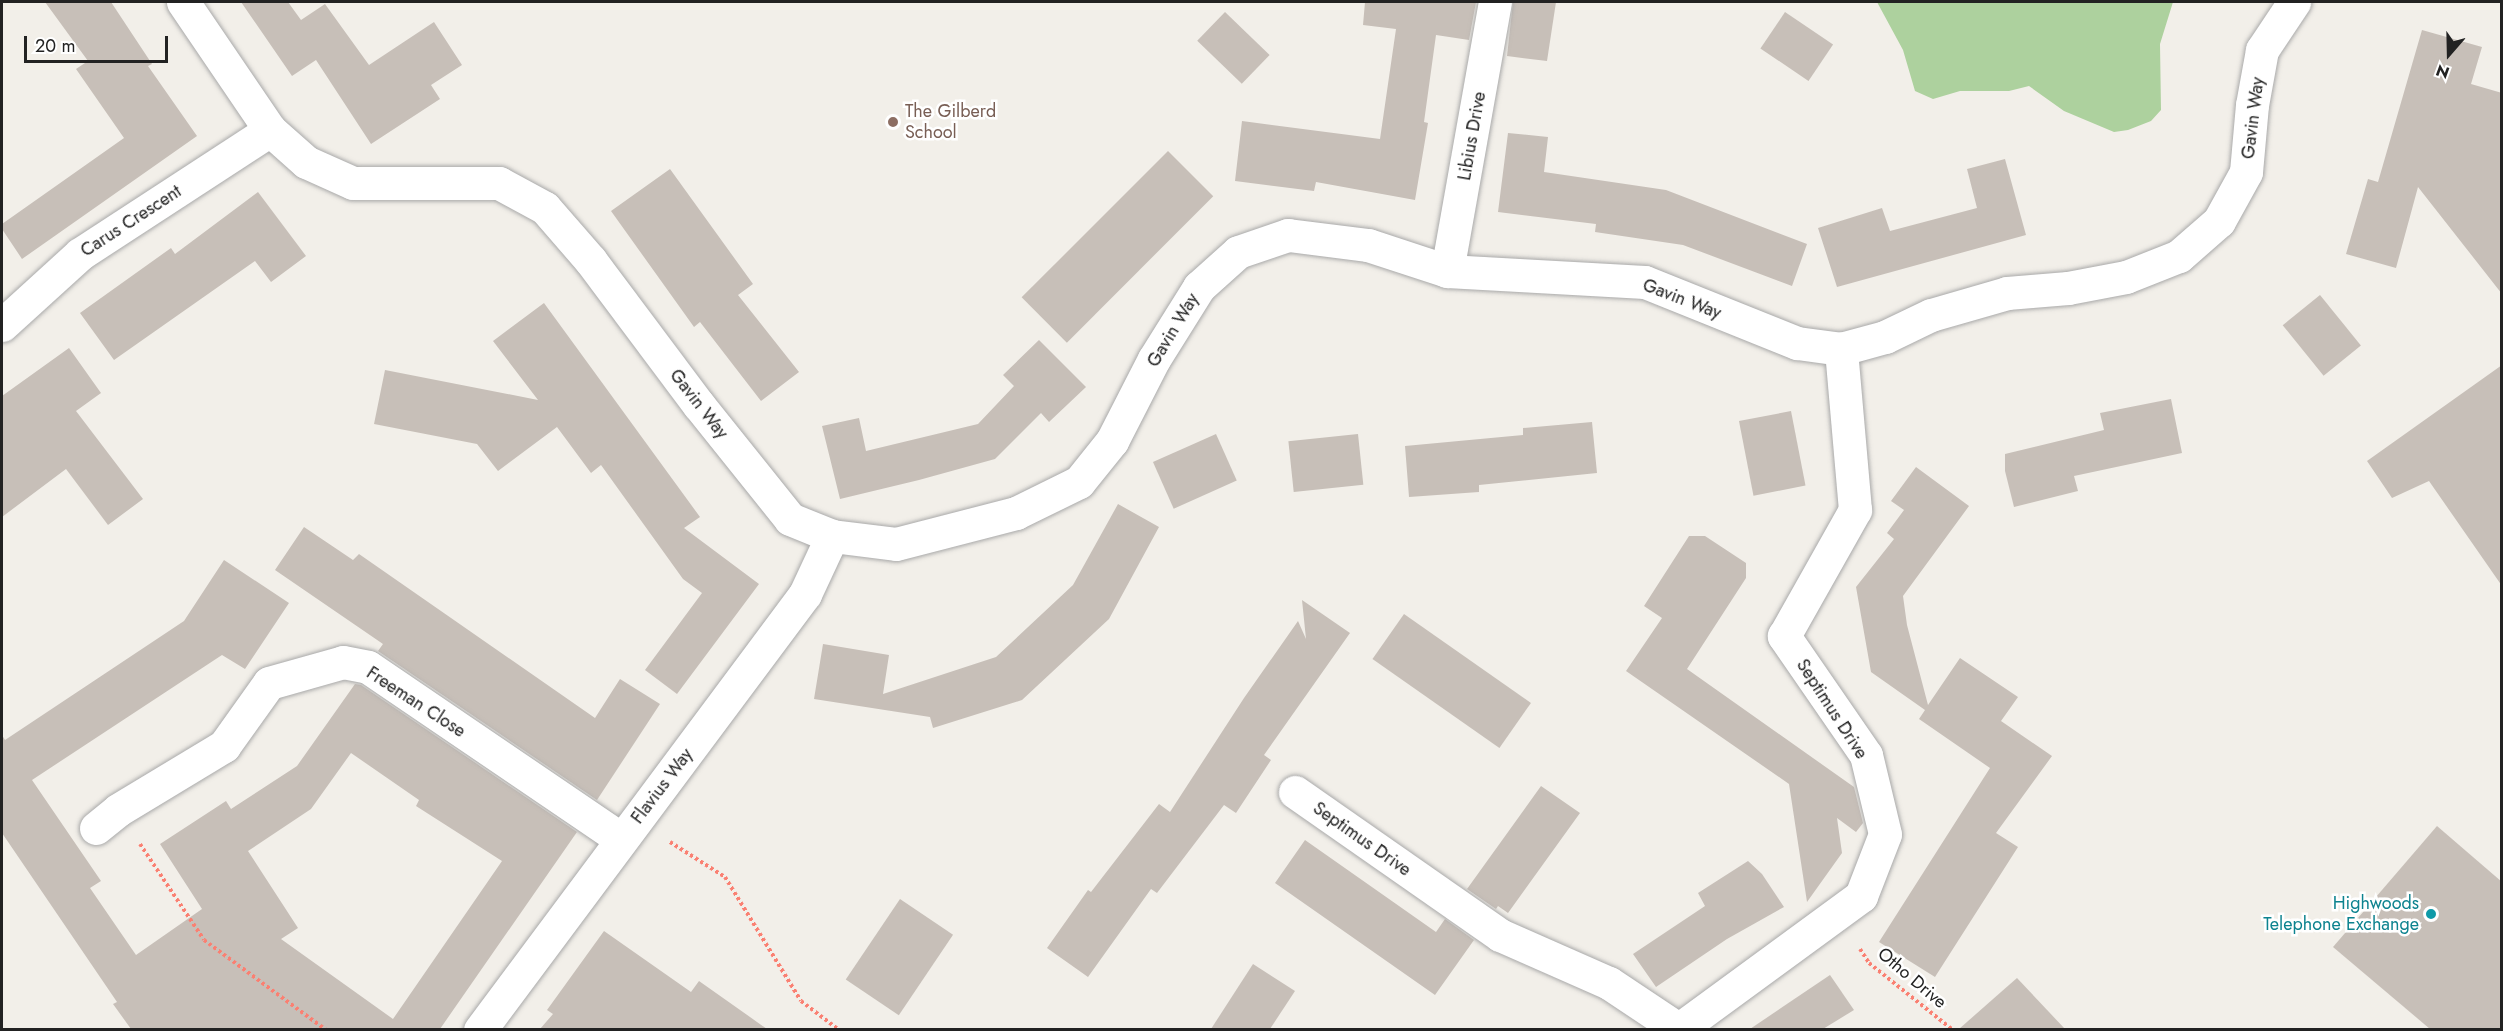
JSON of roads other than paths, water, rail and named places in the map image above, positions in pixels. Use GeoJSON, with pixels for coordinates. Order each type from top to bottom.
{"type":"FeatureCollection","features":[{"type":"Feature","properties":{"kind":"street","name":"Gavin Way"},"geometry":{"type":"LineString","coordinates":[[183,2],[270,130],[306,162],[353,183],[499,183],[545,208],[591,261],[698,404],[790,519],[832,536],[896,544],[1016,513],[1079,482],[1112,441],[1154,359],[1199,287],[1238,252],[1288,235],[1368,245],[1447,271],[1645,282],[1797,343],[1841,349],[1885,337],[1931,315],[2007,293],[2068,288],[2126,277],[2179,256],[2219,221],[2246,172],[2252,105],[2262,50],[2294,2]]}},
{"type":"Feature","properties":{"kind":"street","name":"Libius Drive"},"geometry":{"type":"LineString","coordinates":[[1447,271],[1495,2]]}},
{"type":"Feature","properties":{"kind":"street","name":"Carus Crescent"},"geometry":{"type":"LineString","coordinates":[[2,325],[80,254],[270,130]]}},
{"type":"Feature","properties":{"kind":"street","name":"Septimus Drive"},"geometry":{"type":"LineString","coordinates":[[1295,792],[1500,935],[1609,982],[1678,1029],[1861,896],[1886,834],[1866,755],[1784,636],[1855,510],[1841,349]]}},
{"type":"Feature","properties":{"kind":"street","name":"Flavius Way"},"geometry":{"type":"LineString","coordinates":[[480,1029],[805,594],[832,536]]}},
{"type":"Feature","properties":{"kind":"street","name":"Freeman Close"},"geometry":{"type":"LineString","coordinates":[[107,819],[224,746],[269,683],[343,662],[368,667],[629,830]]}},
{"type":"Feature","properties":{"kind":"place","name":"The Gilberd School"},"geometry":{"type":"Point","coordinates":[893,122]}},
{"type":"Feature","properties":{"kind":"place","name":"Highwoods Telephone Exchange"},"geometry":{"type":"Point","coordinates":[2431,914]}}]}
